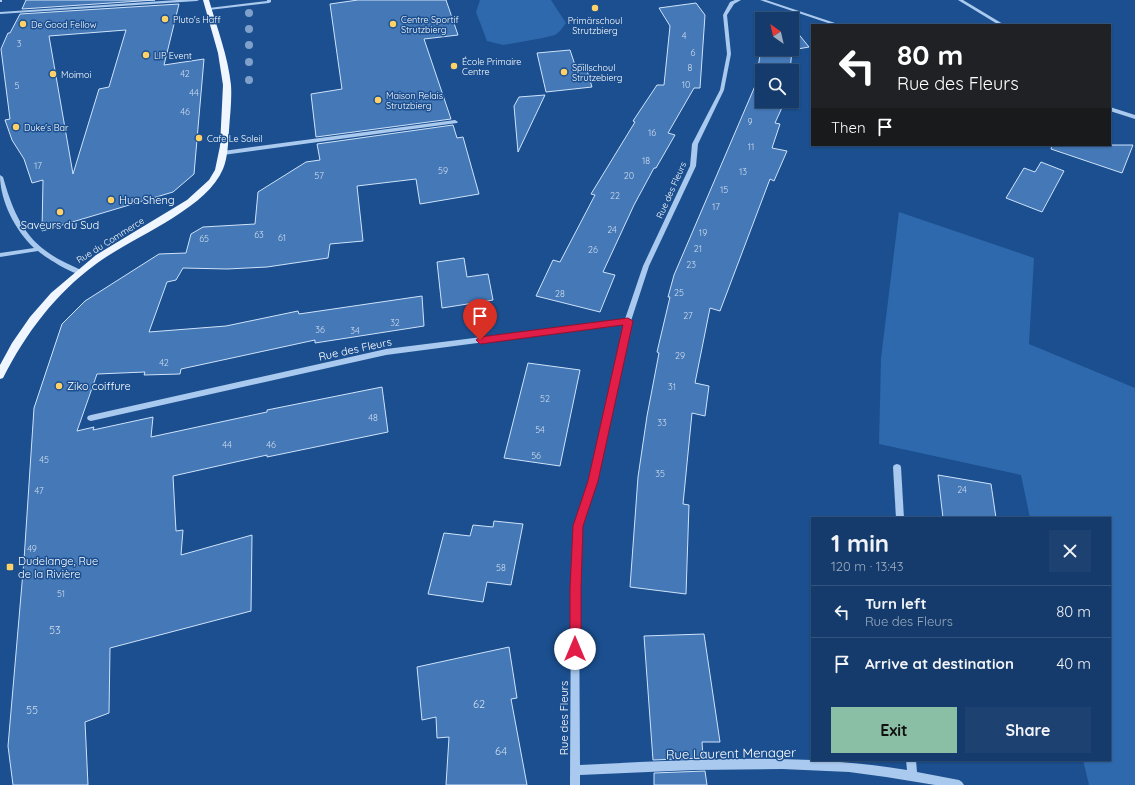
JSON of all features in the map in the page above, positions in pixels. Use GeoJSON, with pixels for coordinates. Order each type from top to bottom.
{"type":"FeatureCollection","features":[{"type":"Feature","properties":{"kind":"main road","name":"Rue du Commerce"},"geometry":{"type":"LineString","coordinates":[[79,272],[121,243],[188,203],[208,187],[219,170],[223,153],[227,87],[223,58],[206,0]]}},
{"type":"Feature","properties":{"kind":"main road"},"geometry":{"type":"LineString","coordinates":[[0,375],[12,351],[43,306],[79,272]]}},
{"type":"Feature","properties":{"kind":"street"},"geometry":{"type":"LineString","coordinates":[[0,12],[197,0]]}},
{"type":"Feature","properties":{"kind":"street","name":"Rue des Fleurs"},"geometry":{"type":"LineString","coordinates":[[575,785],[575,588],[578,526],[593,481],[628,321],[646,266],[692,166],[695,144],[722,90],[729,54],[725,15],[732,3],[739,0]]}},
{"type":"Feature","properties":{"kind":"street"},"geometry":{"type":"LineString","coordinates":[[762,0],[836,24]]}},
{"type":"Feature","properties":{"kind":"street"},"geometry":{"type":"LineString","coordinates":[[960,0],[1000,24]]}},
{"type":"Feature","properties":{"kind":"street"},"geometry":{"type":"LineString","coordinates":[[209,9],[269,1]]}},
{"type":"Feature","properties":{"kind":"street"},"geometry":{"type":"LineString","coordinates":[[1111,109],[1135,117]]}},
{"type":"Feature","properties":{"kind":"street"},"geometry":{"type":"LineString","coordinates":[[223,153],[455,122]]}},
{"type":"Feature","properties":{"kind":"street","name":"Rue du Commerce"},"geometry":{"type":"LineString","coordinates":[[0,177],[9,207],[20,230],[38,249],[79,272]]}},
{"type":"Feature","properties":{"kind":"street"},"geometry":{"type":"LineString","coordinates":[[0,255],[38,249]]}},
{"type":"Feature","properties":{"kind":"street","name":"Rue des Fleurs"},"geometry":{"type":"LineString","coordinates":[[90,418],[386,352],[628,321]]}},
{"type":"Feature","properties":{"kind":"street"},"geometry":{"type":"LineString","coordinates":[[897,467],[900,517]]}},
{"type":"Feature","properties":{"kind":"street"},"geometry":{"type":"LineString","coordinates":[[911,761],[912,775]]}},
{"type":"Feature","properties":{"kind":"street","name":"Rue Laurent Menager"},"geometry":{"type":"LineString","coordinates":[[575,770],[747,764],[812,765],[912,775],[959,785]]}},
{"type":"Feature","properties":{"kind":"shaded area"},"geometry":{"type":"Polygon","coordinates":[[[480,0],[551,0],[566,23],[555,35],[543,38],[503,45],[487,41],[476,12],[480,0]]]}},
{"type":"Feature","properties":{"kind":"shaded area"},"geometry":{"type":"Polygon","coordinates":[[[899,212],[1034,258],[1029,344],[1135,388],[1135,785],[1089,785],[1083,761],[1111,761],[1111,517],[1030,517],[1021,475],[879,444],[881,358],[899,212]]]}},
{"type":"Feature","properties":{"kind":"building"},"geometry":{"type":"Polygon","coordinates":[[[26,0],[155,0],[22,9],[26,0]]]}},
{"type":"Feature","properties":{"kind":"building"},"geometry":{"type":"Polygon","coordinates":[[[358,0],[446,0],[458,35],[424,39],[451,119],[316,137],[311,94],[342,89],[330,4],[358,0]]]}},
{"type":"Feature","properties":{"kind":"building"},"geometry":{"type":"Polygon","coordinates":[[[696,3],[705,15],[700,88],[694,88],[668,133],[675,135],[656,168],[654,168],[634,205],[603,272],[615,275],[600,312],[536,296],[553,260],[560,262],[595,195],[591,194],[635,122],[633,121],[657,85],[664,85],[670,26],[659,8],[696,3]]]}},
{"type":"Feature","properties":{"kind":"building"},"geometry":{"type":"Polygon","coordinates":[[[179,4],[164,65],[204,59],[194,174],[173,192],[42,231],[43,180],[32,183],[24,159],[12,140],[5,120],[10,119],[1,49],[8,33],[10,33],[20,14],[179,4]],[[126,30],[49,36],[73,174],[99,89],[109,87],[126,30]]]}},
{"type":"Feature","properties":{"kind":"building"},"geometry":{"type":"Polygon","coordinates":[[[799,35],[809,47],[799,49],[799,35]]]}},
{"type":"Feature","properties":{"kind":"building","name":"Spillschoul Strutzebierg"},"geometry":{"type":"Polygon","coordinates":[[[570,50],[575,65],[585,64],[592,87],[546,92],[537,53],[570,50]]]}},
{"type":"Feature","properties":{"kind":"building"},"geometry":{"type":"Polygon","coordinates":[[[760,56],[791,56],[791,64],[759,64],[760,56]]]}},
{"type":"Feature","properties":{"kind":"building"},"geometry":{"type":"Polygon","coordinates":[[[755,86],[755,108],[782,108],[775,123],[780,124],[772,148],[787,151],[774,181],[770,179],[720,311],[710,308],[695,383],[709,386],[705,416],[692,413],[683,504],[689,505],[686,594],[630,587],[638,477],[647,416],[659,353],[657,352],[674,275],[755,86]]]}},
{"type":"Feature","properties":{"kind":"building"},"geometry":{"type":"Polygon","coordinates":[[[545,95],[518,152],[514,106],[519,97],[545,95]]]}},
{"type":"Feature","properties":{"kind":"building"},"geometry":{"type":"Polygon","coordinates":[[[453,125],[457,138],[463,137],[479,194],[420,204],[416,179],[357,186],[363,241],[330,244],[328,258],[267,267],[227,269],[183,268],[176,280],[167,282],[149,332],[226,326],[298,311],[299,314],[422,296],[424,326],[315,343],[315,340],[181,369],[180,374],[144,375],[145,372],[97,374],[77,431],[94,427],[93,430],[153,417],[151,437],[267,412],[267,410],[382,387],[388,432],[267,457],[267,455],[173,476],[176,531],[183,530],[181,555],[252,535],[251,611],[110,648],[109,713],[85,722],[88,785],[13,785],[8,746],[24,560],[34,408],[62,324],[85,301],[159,254],[186,253],[191,234],[203,227],[255,224],[258,192],[306,162],[320,160],[317,144],[453,125]]]}},
{"type":"Feature","properties":{"kind":"building"},"geometry":{"type":"Polygon","coordinates":[[[1133,145],[1122,173],[1051,149],[1052,146],[1133,145]]]}},
{"type":"Feature","properties":{"kind":"building"},"geometry":{"type":"Polygon","coordinates":[[[1041,162],[1064,171],[1042,212],[1006,198],[1024,168],[1035,172],[1041,162]]]}},
{"type":"Feature","properties":{"kind":"building"},"geometry":{"type":"Polygon","coordinates":[[[464,258],[467,277],[488,274],[493,300],[442,308],[437,262],[464,258]]]}},
{"type":"Feature","properties":{"kind":"building"},"geometry":{"type":"Polygon","coordinates":[[[528,363],[580,370],[560,466],[504,458],[528,363]]]}},
{"type":"Feature","properties":{"kind":"building"},"geometry":{"type":"Polygon","coordinates":[[[938,475],[991,484],[996,517],[943,517],[938,475]]]}},
{"type":"Feature","properties":{"kind":"building"},"geometry":{"type":"Polygon","coordinates":[[[494,521],[523,524],[511,585],[487,582],[483,602],[428,594],[444,533],[470,536],[473,525],[493,527],[494,521]]]}},
{"type":"Feature","properties":{"kind":"building"},"geometry":{"type":"Polygon","coordinates":[[[704,634],[720,742],[702,742],[703,758],[653,760],[644,636],[704,634]]]}},
{"type":"Feature","properties":{"kind":"building"},"geometry":{"type":"Polygon","coordinates":[[[509,647],[517,698],[511,699],[527,785],[446,785],[449,737],[437,738],[436,717],[422,720],[417,667],[509,647]]]}},
{"type":"Feature","properties":{"kind":"building"},"geometry":{"type":"Polygon","coordinates":[[[705,771],[707,785],[654,785],[654,773],[705,771]]]}},
{"type":"Feature","properties":{"kind":"place","name":"Primärschoul Strutzbierg"},"geometry":{"type":"Point","coordinates":[595,8]}},
{"type":"Feature","properties":{"kind":"place","name":"Pluto's Haff"},"geometry":{"type":"Point","coordinates":[165,19]}},
{"type":"Feature","properties":{"kind":"place","name":"De Good Fellow"},"geometry":{"type":"Point","coordinates":[23,24]}},
{"type":"Feature","properties":{"kind":"place","name":"Centre Sportif Strutzbierg"},"geometry":{"type":"Point","coordinates":[393,24]}},
{"type":"Feature","properties":{"kind":"place","name":"LIP Event"},"geometry":{"type":"Point","coordinates":[146,55]}},
{"type":"Feature","properties":{"kind":"place","name":"École Primaire Centre"},"geometry":{"type":"Point","coordinates":[454,66]}},
{"type":"Feature","properties":{"kind":"place","name":"Spillschoul Strutzebierg"},"geometry":{"type":"Point","coordinates":[564,72]}},
{"type":"Feature","properties":{"kind":"place","name":"Moimoi"},"geometry":{"type":"Point","coordinates":[53,74]}},
{"type":"Feature","properties":{"kind":"place","name":"Maison Relais Strutzbierg"},"geometry":{"type":"Point","coordinates":[378,100]}},
{"type":"Feature","properties":{"kind":"place","name":"Duke's Bar"},"geometry":{"type":"Point","coordinates":[16,127]}},
{"type":"Feature","properties":{"kind":"place","name":"Cafe Le Soleil"},"geometry":{"type":"Point","coordinates":[199,138]}},
{"type":"Feature","properties":{"kind":"place","name":"Hua Sheng"},"geometry":{"type":"Point","coordinates":[111,200]}},
{"type":"Feature","properties":{"kind":"place","name":"Saveurs du Sud"},"geometry":{"type":"Point","coordinates":[60,212]}},
{"type":"Feature","properties":{"kind":"place","name":"Ziko coiffure"},"geometry":{"type":"Point","coordinates":[59,386]}},
{"type":"Feature","properties":{"kind":"place","name":"Dudelange, Rue de la Rivière"},"geometry":{"type":"Point","coordinates":[10,567]}},
{"type":"Feature","properties":{"kind":"route"},"geometry":{"type":"LineString","coordinates":[[480,340],[628,321],[593,481],[578,526],[575,588],[575,649]]}}]}
